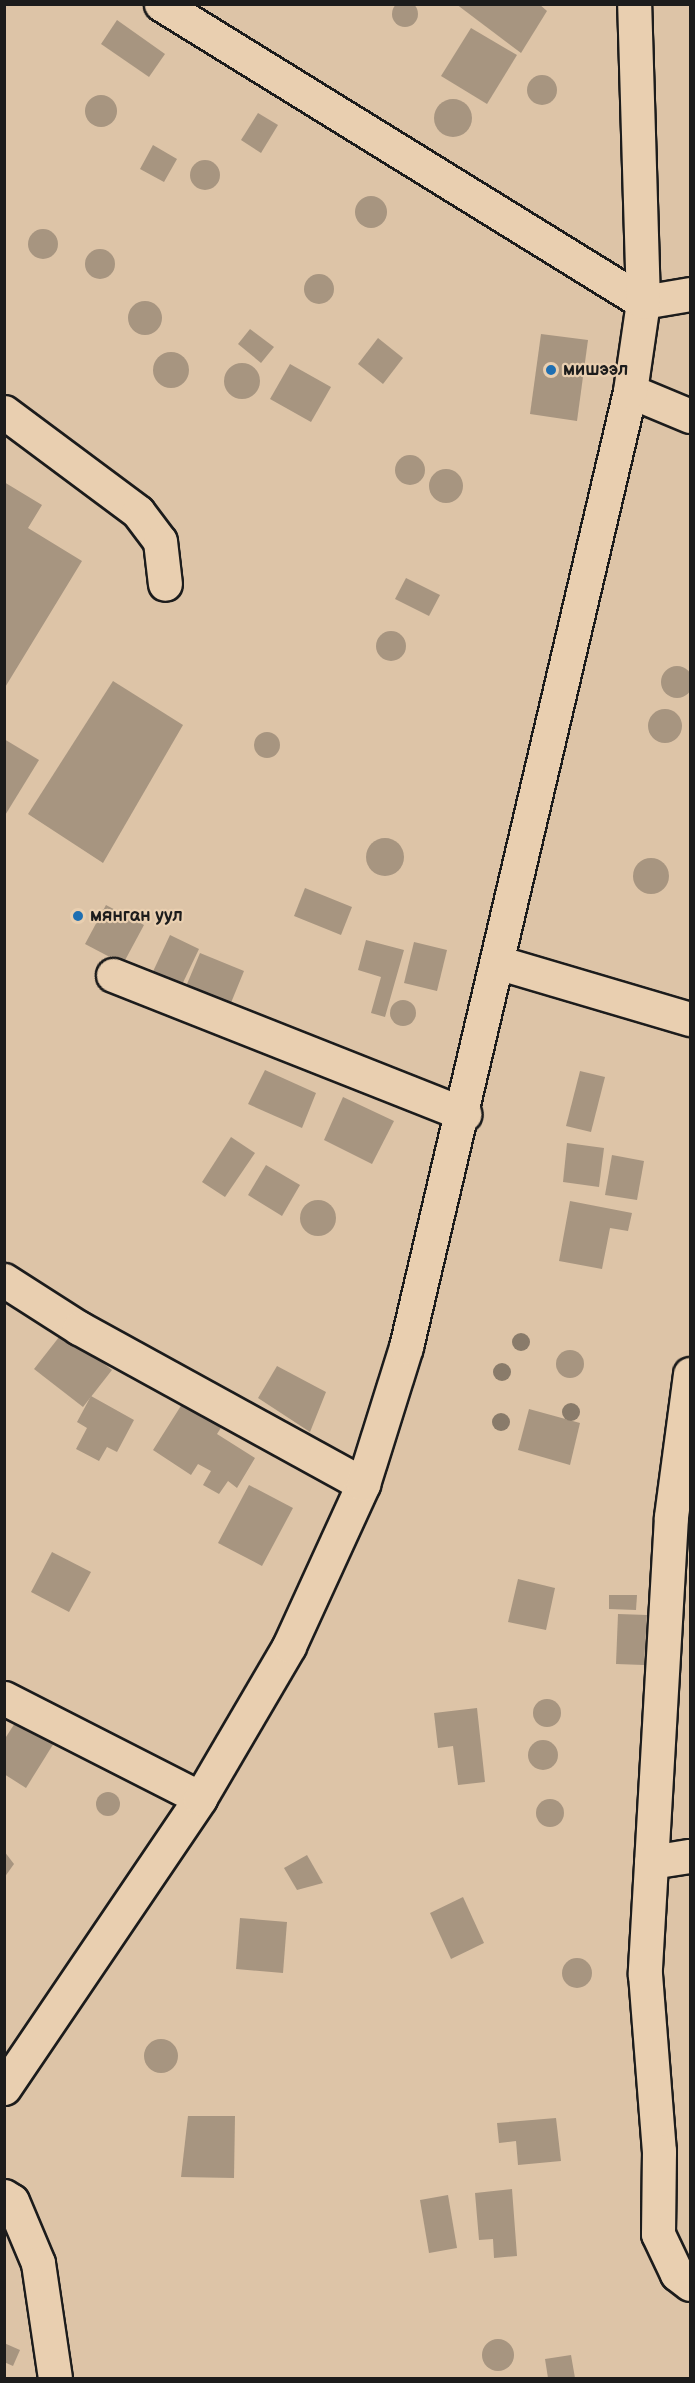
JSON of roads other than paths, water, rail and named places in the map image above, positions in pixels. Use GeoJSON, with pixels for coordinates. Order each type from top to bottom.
{"type":"FeatureCollection","features":[{"type":"Feature","properties":{"kind":"street"},"geometry":{"type":"LineString","coordinates":[[160,4],[643,302],[690,294]]}},
{"type":"Feature","properties":{"kind":"street"},"geometry":{"type":"LineString","coordinates":[[4,2088],[200,1798],[289,1646],[363,1484],[406,1347],[464,1114],[497,962],[630,391],[643,302],[634,4]]}},
{"type":"Feature","properties":{"kind":"street"},"geometry":{"type":"LineString","coordinates":[[630,391],[690,416]]}},
{"type":"Feature","properties":{"kind":"street"},"geometry":{"type":"LineString","coordinates":[[4,412],[138,512],[160,541],[165,584]]}},
{"type":"Feature","properties":{"kind":"street"},"geometry":{"type":"LineString","coordinates":[[497,962],[690,1019]]}},
{"type":"Feature","properties":{"kind":"street"},"geometry":{"type":"LineString","coordinates":[[113,975],[464,1114]]}},
{"type":"Feature","properties":{"kind":"street"},"geometry":{"type":"LineString","coordinates":[[4,1280],[80,1328],[363,1484]]}},
{"type":"Feature","properties":{"kind":"street"},"geometry":{"type":"LineString","coordinates":[[690,1374],[686,1437],[670,1517],[645,1974],[659,2151],[658,2234],[677,2274],[690,2284]]}},
{"type":"Feature","properties":{"kind":"street"},"geometry":{"type":"LineString","coordinates":[[4,1698],[200,1798]]}},
{"type":"Feature","properties":{"kind":"street"},"geometry":{"type":"LineString","coordinates":[[651,1862],[690,1856]]}},
{"type":"Feature","properties":{"kind":"street"},"geometry":{"type":"LineString","coordinates":[[4,2196],[12,2201],[38,2263],[55,2379]]}},
{"type":"Feature","properties":{"kind":"place","name":"мишээл"},"geometry":{"type":"Point","coordinates":[551,370]}},
{"type":"Feature","properties":{"kind":"place","name":"мянган уул"},"geometry":{"type":"Point","coordinates":[78,916]}}]}
